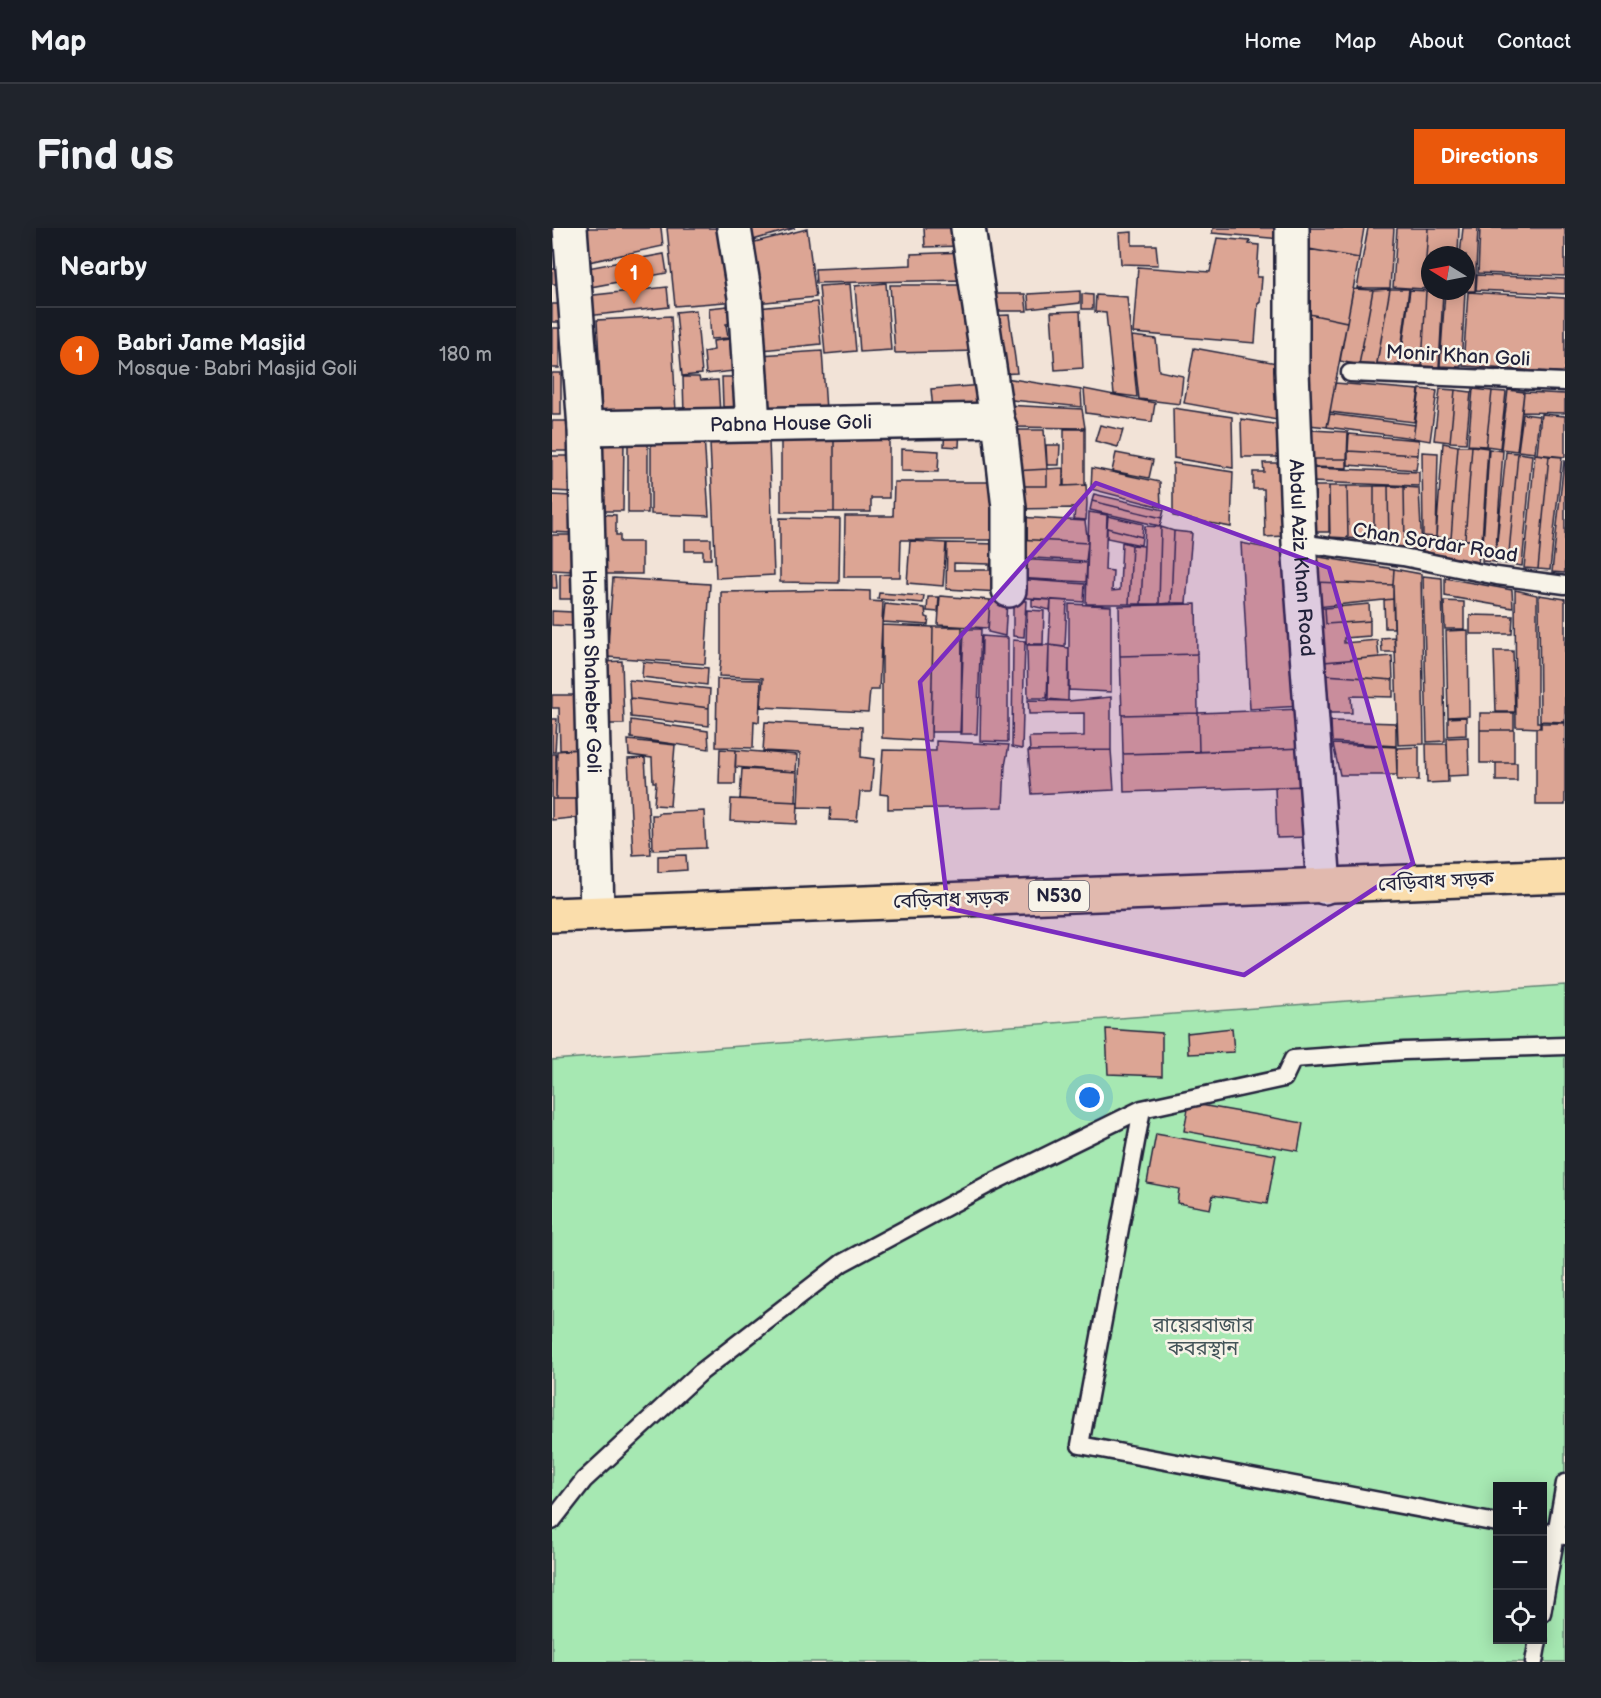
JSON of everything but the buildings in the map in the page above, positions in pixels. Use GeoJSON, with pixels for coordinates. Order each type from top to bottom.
{"type":"FeatureCollection","features":[{"type":"Feature","properties":{"kind":"highway","name":"বেড়িবাধ সড়ক"},"geometry":{"type":"LineString","coordinates":[[552,915],[1565,876]]}},
{"type":"Feature","properties":{"kind":"street","name":"Hoshen Shaheber Goli"},"geometry":{"type":"LineString","coordinates":[[570,228],[585,428],[597,913]]}},
{"type":"Feature","properties":{"kind":"street"},"geometry":{"type":"LineString","coordinates":[[734,228],[745,297],[753,424]]}},
{"type":"Feature","properties":{"kind":"street"},"geometry":{"type":"LineString","coordinates":[[968,228],[1000,428],[1009,508],[1009,590]]}},
{"type":"Feature","properties":{"kind":"street","name":"Abdul Aziz Khan Road"},"geometry":{"type":"LineString","coordinates":[[1292,228],[1292,371],[1299,543],[1324,886]]}},
{"type":"Feature","properties":{"kind":"street","name":"Pabna House Goli"},"geometry":{"type":"LineString","coordinates":[[585,428],[997,420]]}},
{"type":"Feature","properties":{"kind":"lane","name":"Monir Khan Goli"},"geometry":{"type":"LineString","coordinates":[[1350,373],[1565,382]]}},
{"type":"Feature","properties":{"kind":"lane","name":"Chan Sordar Road"},"geometry":{"type":"LineString","coordinates":[[1299,543],[1402,557],[1497,576],[1565,585]]}},
{"type":"Feature","properties":{"kind":"lane"},"geometry":{"type":"LineString","coordinates":[[552,1521],[584,1480],[701,1372],[842,1263],[987,1185],[1142,1108],[1284,1078],[1293,1059],[1404,1051],[1565,1046]]}},
{"type":"Feature","properties":{"kind":"lane"},"geometry":{"type":"LineString","coordinates":[[1142,1108],[1080,1445],[1493,1522]]}},
{"type":"Feature","properties":{"kind":"lane"},"geometry":{"type":"LineString","coordinates":[[1546,1590],[1565,1483]]}},
{"type":"Feature","properties":{"kind":"lane"},"geometry":{"type":"LineString","coordinates":[[1534,1662],[1537,1644]]}},
{"type":"Feature","properties":{"kind":"highlighted area"},"geometry":{"type":"Polygon","coordinates":[[[1096,483],[1329,568],[1413,863],[1244,975],[948,908],[920,682],[1096,483]]]}},
{"type":"Feature","properties":{"kind":"green space","name":"রায়েরবাজার কবরস্থান"},"geometry":{"type":"Polygon","coordinates":[[[1565,985],[1565,1662],[552,1662],[552,1060],[1565,985]]]}},
{"type":"Feature","properties":{"kind":"place","name":"Babri Jame Masjid"},"geometry":{"type":"Point","coordinates":[634,304]}}]}
